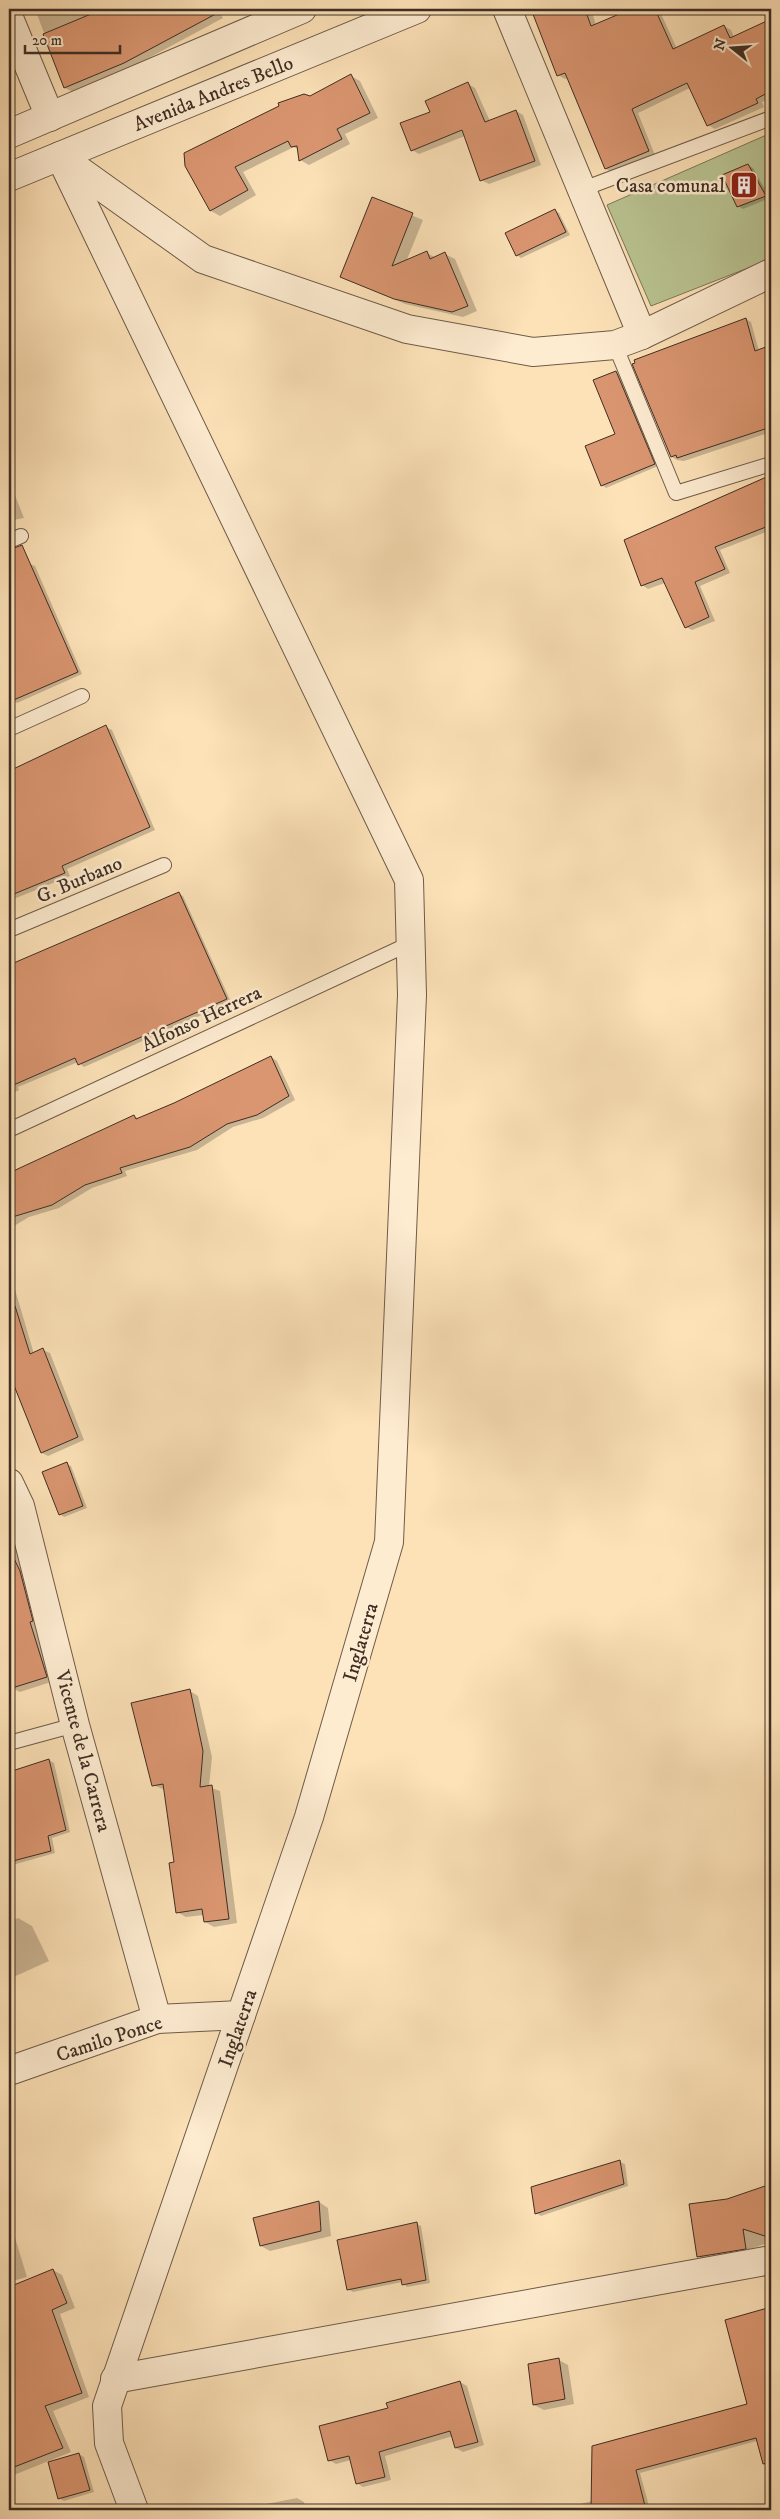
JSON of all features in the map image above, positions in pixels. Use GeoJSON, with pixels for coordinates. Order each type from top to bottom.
{"type":"FeatureCollection","features":[{"type":"Feature","properties":{"kind":"street","name":"Avenida Andres Bello"},"geometry":{"type":"LineString","coordinates":[[9,134],[300,9]]}},
{"type":"Feature","properties":{"kind":"street","name":"Avenida Andres Bello"},"geometry":{"type":"LineString","coordinates":[[9,177],[418,9]]}},
{"type":"Feature","properties":{"kind":"street"},"geometry":{"type":"LineString","coordinates":[[507,9],[642,335]]}},
{"type":"Feature","properties":{"kind":"street"},"geometry":{"type":"LineString","coordinates":[[9,18],[50,117]]}},
{"type":"Feature","properties":{"kind":"street"},"geometry":{"type":"LineString","coordinates":[[60,156],[203,260],[407,329],[533,352],[615,345],[642,335],[771,272]]}},
{"type":"Feature","properties":{"kind":"street","name":"Inglaterra"},"geometry":{"type":"LineString","coordinates":[[60,156],[409,880],[411,943],[412,995],[389,1542],[309,1816],[107,2406],[109,2443],[134,2510]]}},
{"type":"Feature","properties":{"kind":"street","name":"Vicente de la Carrera"},"geometry":{"type":"LineString","coordinates":[[9,1483],[20,1506],[75,1725],[157,2019]]}},
{"type":"Feature","properties":{"kind":"street","name":"Camilo Ponce"},"geometry":{"type":"LineString","coordinates":[[9,2071],[157,2019],[241,2015]]}},
{"type":"Feature","properties":{"kind":"street"},"geometry":{"type":"LineString","coordinates":[[115,2379],[771,2260]]}},
{"type":"Feature","properties":{"kind":"lane"},"geometry":{"type":"LineString","coordinates":[[583,189],[771,118]]}},
{"type":"Feature","properties":{"kind":"lane"},"geometry":{"type":"LineString","coordinates":[[615,345],[676,493],[771,464]]}},
{"type":"Feature","properties":{"kind":"lane"},"geometry":{"type":"LineString","coordinates":[[9,729],[82,696]]}},
{"type":"Feature","properties":{"kind":"lane","name":"G. Burbano"},"geometry":{"type":"LineString","coordinates":[[9,930],[164,866]]}},
{"type":"Feature","properties":{"kind":"lane","name":"Alfonso Herrera"},"geometry":{"type":"LineString","coordinates":[[9,1130],[411,943]]}},
{"type":"Feature","properties":{"kind":"lane"},"geometry":{"type":"LineString","coordinates":[[9,1743],[75,1725]]}},
{"type":"Feature","properties":{"kind":"green space"},"geometry":{"type":"Polygon","coordinates":[[[771,133],[771,259],[651,306],[607,205],[771,133]]]}},
{"type":"Feature","properties":{"kind":"building"},"geometry":{"type":"Polygon","coordinates":[[[103,9],[225,9],[124,63],[64,88],[43,34],[103,9]]]}},
{"type":"Feature","properties":{"kind":"building"},"geometry":{"type":"Polygon","coordinates":[[[531,9],[585,9],[591,26],[631,9],[655,9],[673,49],[724,25],[730,38],[771,19],[771,91],[756,99],[758,103],[707,126],[687,83],[632,109],[649,151],[605,169],[565,73],[557,76],[531,9]]]}},
{"type":"Feature","properties":{"kind":"building"},"geometry":{"type":"Polygon","coordinates":[[[351,74],[370,113],[337,129],[342,139],[299,161],[297,146],[291,147],[288,141],[235,167],[248,190],[210,211],[185,166],[184,153],[279,106],[278,103],[304,94],[310,96],[351,74]]]}},
{"type":"Feature","properties":{"kind":"building"},"geometry":{"type":"Polygon","coordinates":[[[468,82],[485,122],[516,110],[535,161],[480,181],[462,130],[411,151],[400,123],[430,112],[425,101],[468,82]]]}},
{"type":"Feature","properties":{"kind":"building","name":"Casa comunal"},"geometry":{"type":"Polygon","coordinates":[[[748,164],[766,196],[737,207],[722,175],[748,164]]]}},
{"type":"Feature","properties":{"kind":"building"},"geometry":{"type":"Polygon","coordinates":[[[372,197],[413,213],[392,266],[427,251],[430,259],[445,252],[468,306],[452,312],[394,299],[340,277],[372,197]]]}},
{"type":"Feature","properties":{"kind":"building"},"geometry":{"type":"Polygon","coordinates":[[[555,209],[566,232],[516,256],[505,233],[555,209]]]}},
{"type":"Feature","properties":{"kind":"building"},"geometry":{"type":"Polygon","coordinates":[[[746,318],[755,351],[771,345],[771,427],[677,458],[676,455],[671,457],[632,364],[635,363],[634,360],[746,318]]]}},
{"type":"Feature","properties":{"kind":"building"},"geometry":{"type":"Polygon","coordinates":[[[616,371],[655,464],[601,486],[585,446],[615,434],[593,380],[616,371]]]}},
{"type":"Feature","properties":{"kind":"building"},"geometry":{"type":"Polygon","coordinates":[[[771,475],[771,525],[715,547],[725,569],[695,582],[709,617],[685,628],[662,578],[641,586],[624,540],[771,475]]]}},
{"type":"Feature","properties":{"kind":"building"},"geometry":{"type":"Polygon","coordinates":[[[22,545],[78,672],[9,702],[9,550],[22,545]]]}},
{"type":"Feature","properties":{"kind":"building"},"geometry":{"type":"Polygon","coordinates":[[[106,725],[150,827],[62,866],[65,873],[9,896],[9,771],[106,725]]]}},
{"type":"Feature","properties":{"kind":"building"},"geometry":{"type":"Polygon","coordinates":[[[179,892],[227,999],[78,1065],[75,1058],[9,1087],[9,965],[179,892]]]}},
{"type":"Feature","properties":{"kind":"building"},"geometry":{"type":"Polygon","coordinates":[[[271,1056],[289,1096],[257,1115],[227,1124],[190,1147],[120,1168],[122,1173],[85,1185],[52,1205],[9,1218],[9,1173],[134,1115],[136,1119],[174,1103],[271,1056]]]}},
{"type":"Feature","properties":{"kind":"building"},"geometry":{"type":"Polygon","coordinates":[[[15,1306],[30,1354],[43,1348],[78,1437],[41,1453],[9,1373],[9,1307],[15,1306]]]}},
{"type":"Feature","properties":{"kind":"building"},"geometry":{"type":"Polygon","coordinates":[[[67,1462],[83,1506],[59,1515],[42,1472],[67,1462]]]}},
{"type":"Feature","properties":{"kind":"building"},"geometry":{"type":"Polygon","coordinates":[[[9,1548],[20,1571],[33,1621],[30,1622],[47,1677],[9,1689],[9,1548]]]}},
{"type":"Feature","properties":{"kind":"building"},"geometry":{"type":"Polygon","coordinates":[[[190,1689],[203,1751],[200,1787],[212,1785],[229,1919],[204,1922],[202,1909],[176,1913],[169,1863],[174,1862],[163,1784],[152,1786],[131,1703],[190,1689]]]}},
{"type":"Feature","properties":{"kind":"building"},"geometry":{"type":"Polygon","coordinates":[[[49,1759],[66,1830],[48,1836],[51,1851],[9,1862],[9,1772],[49,1759]]]}},
{"type":"Feature","properties":{"kind":"building"},"geometry":{"type":"Polygon","coordinates":[[[620,2160],[624,2184],[535,2214],[531,2187],[620,2160]]]}},
{"type":"Feature","properties":{"kind":"building"},"geometry":{"type":"Polygon","coordinates":[[[771,2184],[771,2238],[743,2229],[746,2249],[697,2257],[689,2204],[727,2199],[771,2184]]]}},
{"type":"Feature","properties":{"kind":"building"},"geometry":{"type":"Polygon","coordinates":[[[319,2201],[321,2231],[260,2246],[253,2218],[319,2201]]]}},
{"type":"Feature","properties":{"kind":"building"},"geometry":{"type":"Polygon","coordinates":[[[417,2222],[426,2280],[402,2285],[401,2279],[347,2290],[337,2240],[417,2222]]]}},
{"type":"Feature","properties":{"kind":"building"},"geometry":{"type":"Polygon","coordinates":[[[53,2269],[67,2303],[52,2310],[82,2393],[45,2406],[63,2448],[9,2469],[9,2287],[53,2269]]]}},
{"type":"Feature","properties":{"kind":"building"},"geometry":{"type":"Polygon","coordinates":[[[771,2307],[771,2462],[763,2464],[756,2438],[636,2470],[646,2510],[591,2510],[592,2446],[747,2404],[725,2320],[771,2307]]]}},
{"type":"Feature","properties":{"kind":"building"},"geometry":{"type":"Polygon","coordinates":[[[559,2358],[565,2399],[533,2405],[528,2364],[559,2358]]]}},
{"type":"Feature","properties":{"kind":"building"},"geometry":{"type":"Polygon","coordinates":[[[460,2381],[478,2442],[455,2448],[450,2431],[379,2452],[385,2477],[356,2484],[349,2456],[328,2461],[319,2426],[388,2408],[386,2403],[460,2381]]]}},
{"type":"Feature","properties":{"kind":"building"},"geometry":{"type":"Polygon","coordinates":[[[79,2453],[90,2490],[58,2499],[48,2462],[79,2453]]]}},
{"type":"Feature","properties":{"kind":"place","name":"Casa comunal"},"geometry":{"type":"Point","coordinates":[744,185]}}]}
